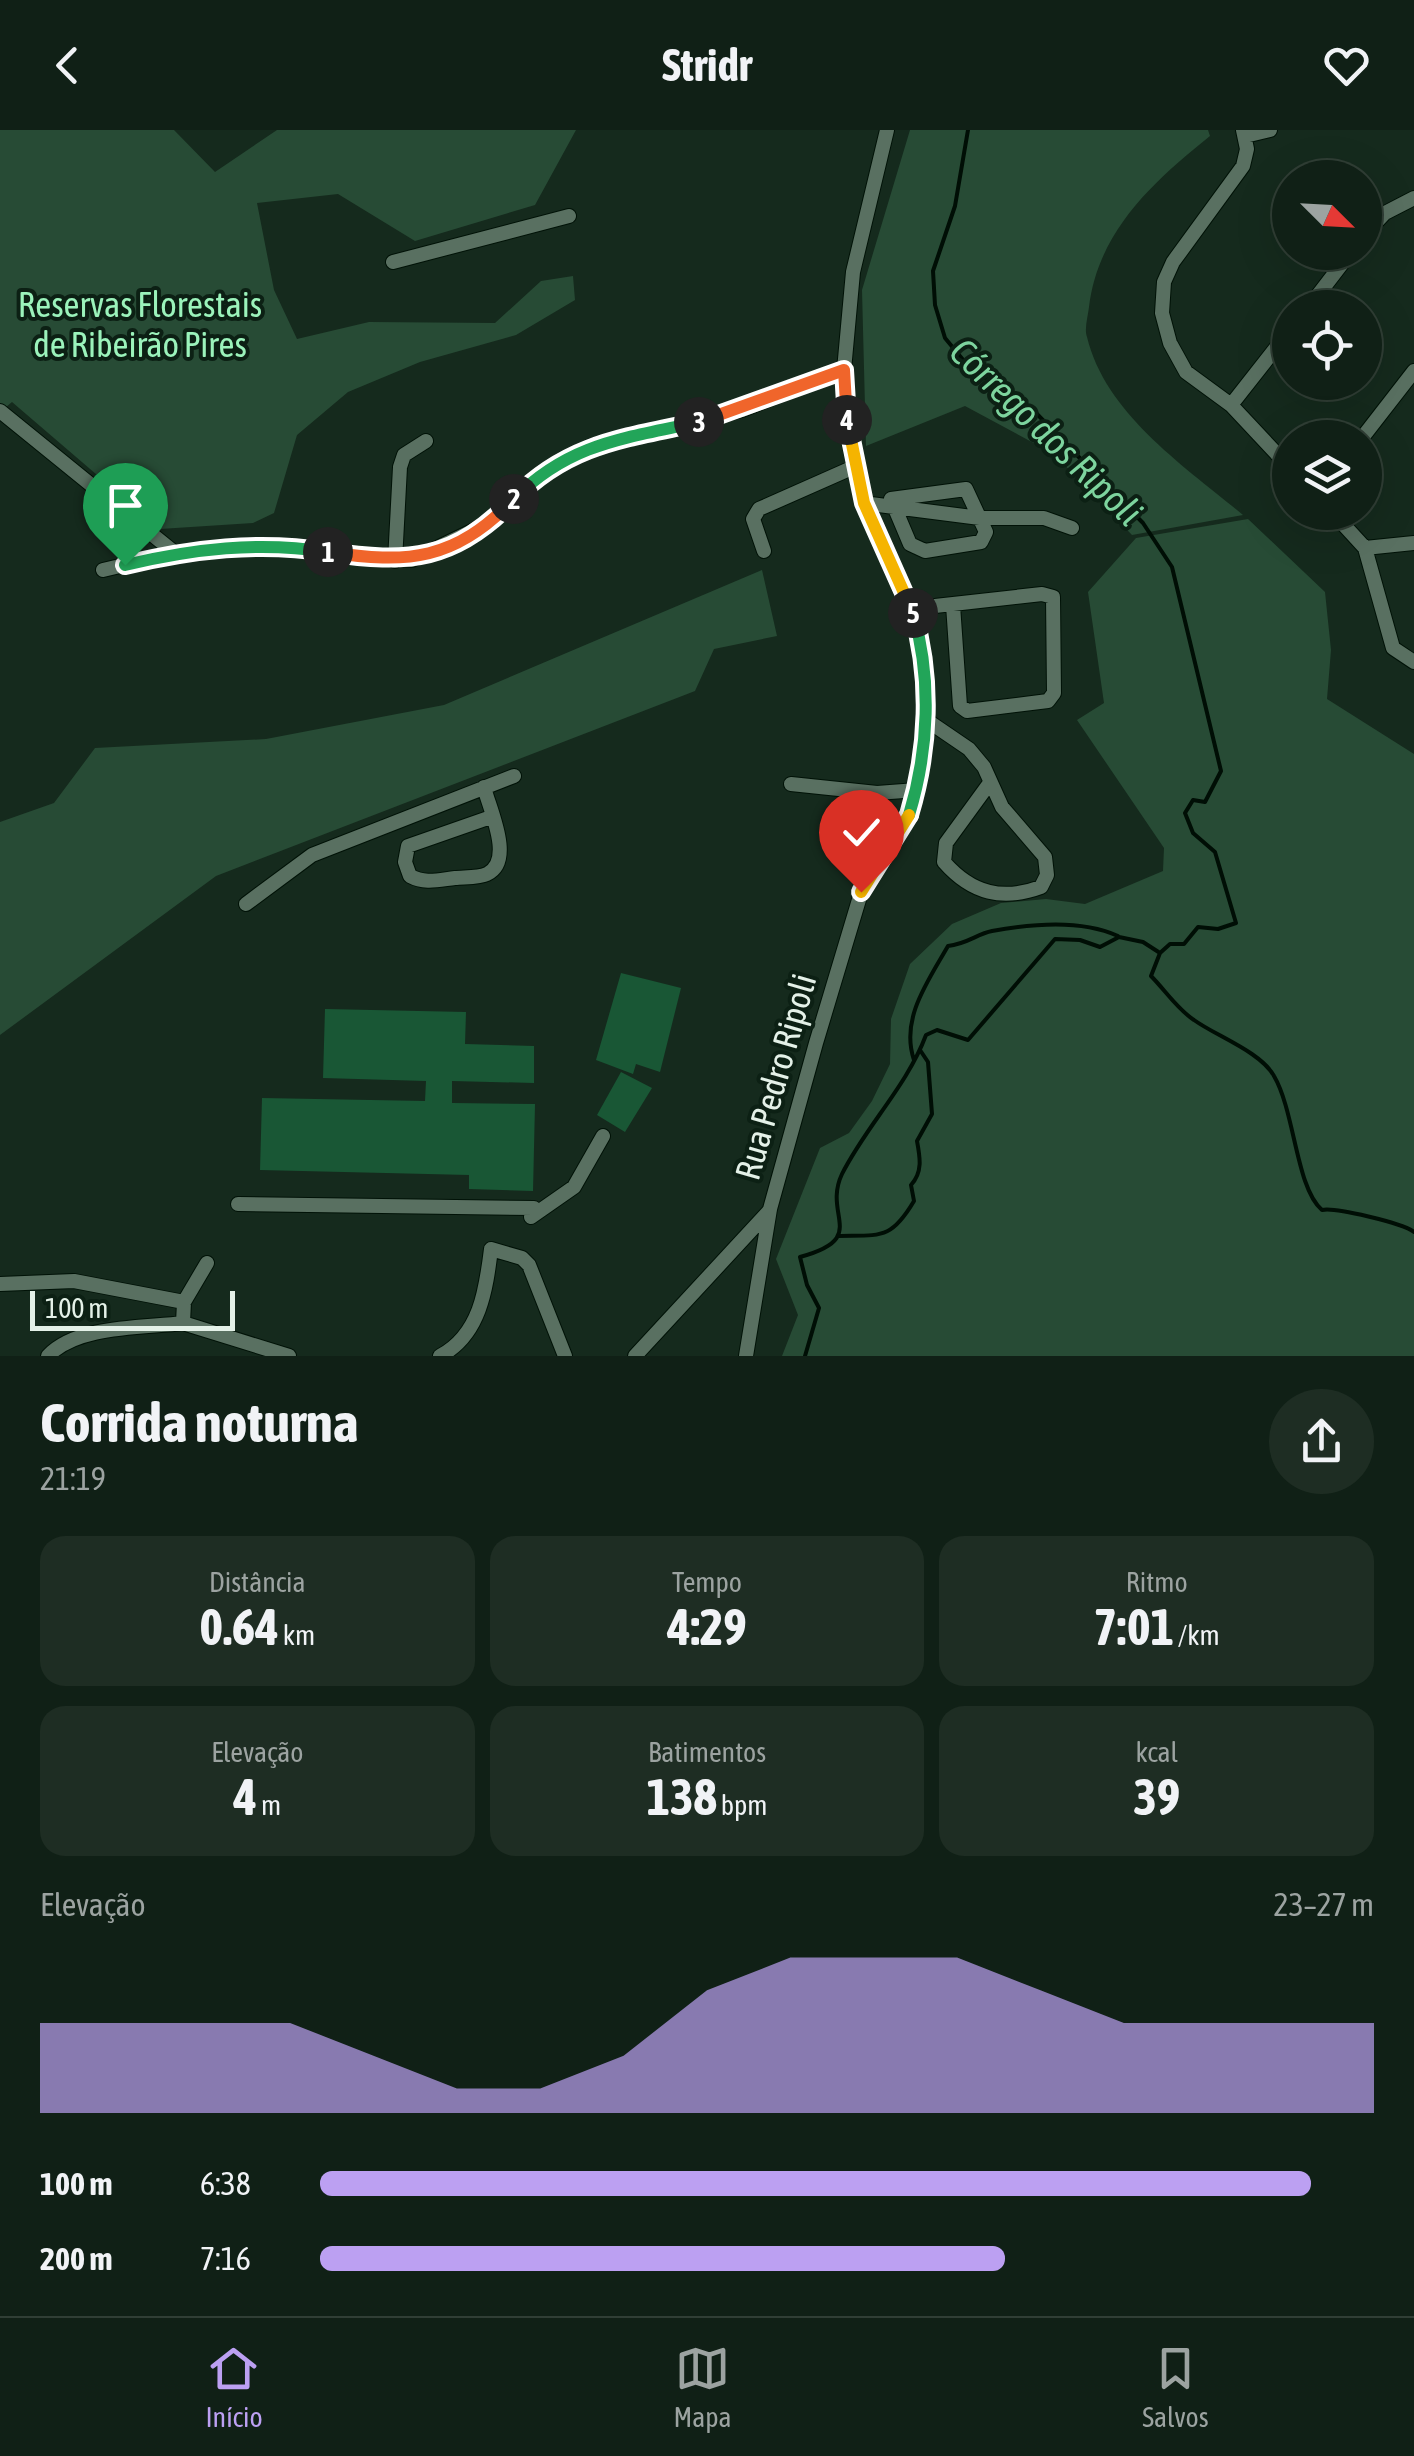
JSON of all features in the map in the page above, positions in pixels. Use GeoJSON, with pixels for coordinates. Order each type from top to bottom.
{"type":"FeatureCollection","features":[{"type":"Feature","properties":{"kind":"street","name":"Rua Pedro Ripoli"},"geometry":{"type":"LineString","coordinates":[[746,1356],[770,1209],[861,892],[909,816],[917,790],[925,718],[925,667],[912,611],[864,503],[854,468],[844,370],[853,272],[887,130]]}},
{"type":"Feature","properties":{"kind":"street"},"geometry":{"type":"LineString","coordinates":[[1270,130],[1244,133],[1243,166],[1173,262],[1162,300],[1170,343],[1186,372],[1231,405],[1272,449]]}},
{"type":"Feature","properties":{"kind":"street"},"geometry":{"type":"LineString","coordinates":[[1382,216],[1414,198]]}},
{"type":"Feature","properties":{"kind":"street"},"geometry":{"type":"LineString","coordinates":[[393,262],[569,216]]}},
{"type":"Feature","properties":{"kind":"street"},"geometry":{"type":"LineString","coordinates":[[1322,290],[1337,270]]}},
{"type":"Feature","properties":{"kind":"street"},"geometry":{"type":"LineString","coordinates":[[1231,405],[1272,353]]}},
{"type":"Feature","properties":{"kind":"street"},"geometry":{"type":"LineString","coordinates":[[104,570],[175,553],[281,544],[395,561],[438,550],[492,522],[531,482],[562,458],[591,446],[742,410],[844,370]]}},
{"type":"Feature","properties":{"kind":"street"},"geometry":{"type":"LineString","coordinates":[[1379,420],[1406,391],[1414,370]]}},
{"type":"Feature","properties":{"kind":"street"},"geometry":{"type":"LineString","coordinates":[[0,411],[175,553]]}},
{"type":"Feature","properties":{"kind":"street"},"geometry":{"type":"LineString","coordinates":[[395,561],[400,467],[404,455],[426,442]]}},
{"type":"Feature","properties":{"kind":"street"},"geometry":{"type":"LineString","coordinates":[[764,551],[753,519],[759,509],[854,468]]}},
{"type":"Feature","properties":{"kind":"street"},"geometry":{"type":"LineString","coordinates":[[966,489],[986,532],[981,542],[925,552],[910,544],[895,509],[892,499],[966,489]]}},
{"type":"Feature","properties":{"kind":"street"},"geometry":{"type":"LineString","coordinates":[[864,503],[980,518],[1044,518],[1072,528]]}},
{"type":"Feature","properties":{"kind":"street"},"geometry":{"type":"LineString","coordinates":[[1348,530],[1365,548],[1389,640],[1398,655],[1414,662]]}},
{"type":"Feature","properties":{"kind":"street"},"geometry":{"type":"LineString","coordinates":[[1365,548],[1414,542]]}},
{"type":"Feature","properties":{"kind":"street"},"geometry":{"type":"LineString","coordinates":[[912,611],[953,605],[1042,594],[1052,598],[1054,693],[1048,701],[967,712],[960,706],[953,605]]}},
{"type":"Feature","properties":{"kind":"street"},"geometry":{"type":"LineString","coordinates":[[925,718],[977,757],[989,784],[1045,857],[1047,875],[1041,887],[1018,896],[988,895],[944,862],[946,844],[989,784]]}},
{"type":"Feature","properties":{"kind":"street"},"geometry":{"type":"LineString","coordinates":[[246,904],[312,855],[514,776]]}},
{"type":"Feature","properties":{"kind":"street"},"geometry":{"type":"LineString","coordinates":[[791,784],[877,793],[917,790]]}},
{"type":"Feature","properties":{"kind":"street"},"geometry":{"type":"LineString","coordinates":[[484,787],[492,816],[501,855],[487,874],[422,882],[410,876],[404,862],[408,846],[492,816]]}},
{"type":"Feature","properties":{"kind":"street"},"geometry":{"type":"LineString","coordinates":[[238,1204],[533,1213],[574,1188],[603,1136]]}},
{"type":"Feature","properties":{"kind":"street"},"geometry":{"type":"LineString","coordinates":[[636,1356],[770,1209]]}},
{"type":"Feature","properties":{"kind":"street"},"geometry":{"type":"LineString","coordinates":[[440,1356],[460,1344],[474,1322],[491,1249],[522,1258],[529,1265],[565,1356]]}},
{"type":"Feature","properties":{"kind":"street"},"geometry":{"type":"LineString","coordinates":[[184,1323],[184,1302],[207,1262]]}},
{"type":"Feature","properties":{"kind":"street"},"geometry":{"type":"LineString","coordinates":[[0,1284],[74,1281],[184,1302]]}},
{"type":"Feature","properties":{"kind":"street"},"geometry":{"type":"LineString","coordinates":[[53,1351],[98,1334],[184,1323],[289,1356]]}},
{"type":"Feature","properties":{"kind":"green space","name":"Reservas Florestais de Ribeirão Pires"},"geometry":{"type":"Polygon","coordinates":[[[0,130],[174,130],[215,172],[277,130],[576,130],[535,205],[415,241],[338,194],[257,203],[274,290],[297,339],[369,322],[495,323],[541,281],[573,276],[575,300],[516,335],[420,362],[348,392],[297,435],[274,513],[253,523],[160,529],[12,402],[0,412],[0,130]]]}},
{"type":"Feature","properties":{"kind":"green space"},"geometry":{"type":"Polygon","coordinates":[[[910,130],[1208,130],[1210,136],[1149,190],[1116,231],[1094,280],[1086,334],[1111,391],[1130,415],[1174,458],[1243,515],[1132,535],[1054,454],[965,406],[866,446],[862,290],[910,130]]]}},
{"type":"Feature","properties":{"kind":"green space"},"geometry":{"type":"Polygon","coordinates":[[[1248,519],[1325,592],[1331,650],[1327,699],[1414,754],[1414,1356],[782,1356],[798,1315],[776,1259],[820,1148],[849,1133],[872,1101],[890,1064],[891,1019],[910,964],[952,924],[1001,903],[1046,899],[1085,904],[1163,871],[1164,848],[1077,720],[1104,703],[1088,592],[1136,538],[1248,519]]]}},
{"type":"Feature","properties":{"kind":"green space"},"geometry":{"type":"Polygon","coordinates":[[[762,570],[777,636],[714,649],[695,691],[216,876],[0,1035],[0,822],[54,803],[95,748],[266,739],[444,705],[762,570]]]}},
{"type":"Feature","properties":{"kind":"building"},"geometry":{"type":"Polygon","coordinates":[[[621,973],[681,988],[660,1072],[636,1064],[633,1074],[596,1060],[621,973]]]}},
{"type":"Feature","properties":{"kind":"building"},"geometry":{"type":"Polygon","coordinates":[[[325,1009],[466,1012],[465,1044],[534,1046],[534,1083],[452,1081],[452,1103],[535,1104],[533,1191],[469,1189],[469,1175],[260,1170],[262,1098],[425,1101],[426,1081],[323,1078],[325,1009]]]}},
{"type":"Feature","properties":{"kind":"building"},"geometry":{"type":"Polygon","coordinates":[[[621,1072],[652,1088],[625,1132],[597,1115],[621,1072]]]}},
{"type":"Feature","properties":{"kind":"waterway","name":"Córrego dos Ripoli"},"geometry":{"type":"LineString","coordinates":[[805,1356],[819,1308],[807,1285],[800,1257],[821,1250],[839,1233],[837,1189],[842,1174],[908,1071],[926,1035],[937,1030],[968,1040],[1055,939],[1080,940],[1100,947],[1119,937],[1143,942],[1160,953],[1170,944],[1184,944],[1198,927],[1218,929],[1236,923],[1215,852],[1193,833],[1185,813],[1193,800],[1205,802],[1221,771],[1172,567],[1143,523],[1036,413],[969,367],[945,338],[935,305],[933,271],[955,206],[968,130]]}},
{"type":"Feature","properties":{"kind":"waterway","name":"Córrego dos Ripoli"},"geometry":{"type":"LineString","coordinates":[[914,1060],[913,1015],[948,946],[992,931],[1039,925],[1088,927],[1118,936]]}},
{"type":"Feature","properties":{"kind":"waterway"},"geometry":{"type":"LineString","coordinates":[[1160,953],[1151,976],[1177,1005],[1194,1020],[1259,1059],[1274,1076],[1287,1109],[1306,1185],[1322,1210],[1368,1216],[1414,1232]]}},
{"type":"Feature","properties":{"kind":"waterway","name":"Córrego dos Ripoli"},"geometry":{"type":"LineString","coordinates":[[838,1236],[883,1233],[898,1223],[914,1201],[911,1185],[920,1159],[917,1141],[932,1114],[928,1062],[920,1050]]}},
{"type":"Feature","properties":{"kind":"route"},"geometry":{"type":"LineString","coordinates":[[125,565],[175,553],[281,544],[395,561],[412,560],[492,522],[531,482],[562,458],[591,446],[742,410],[844,370],[854,468],[878,540],[920,636],[926,696],[917,790],[909,816],[861,892]]}}]}
